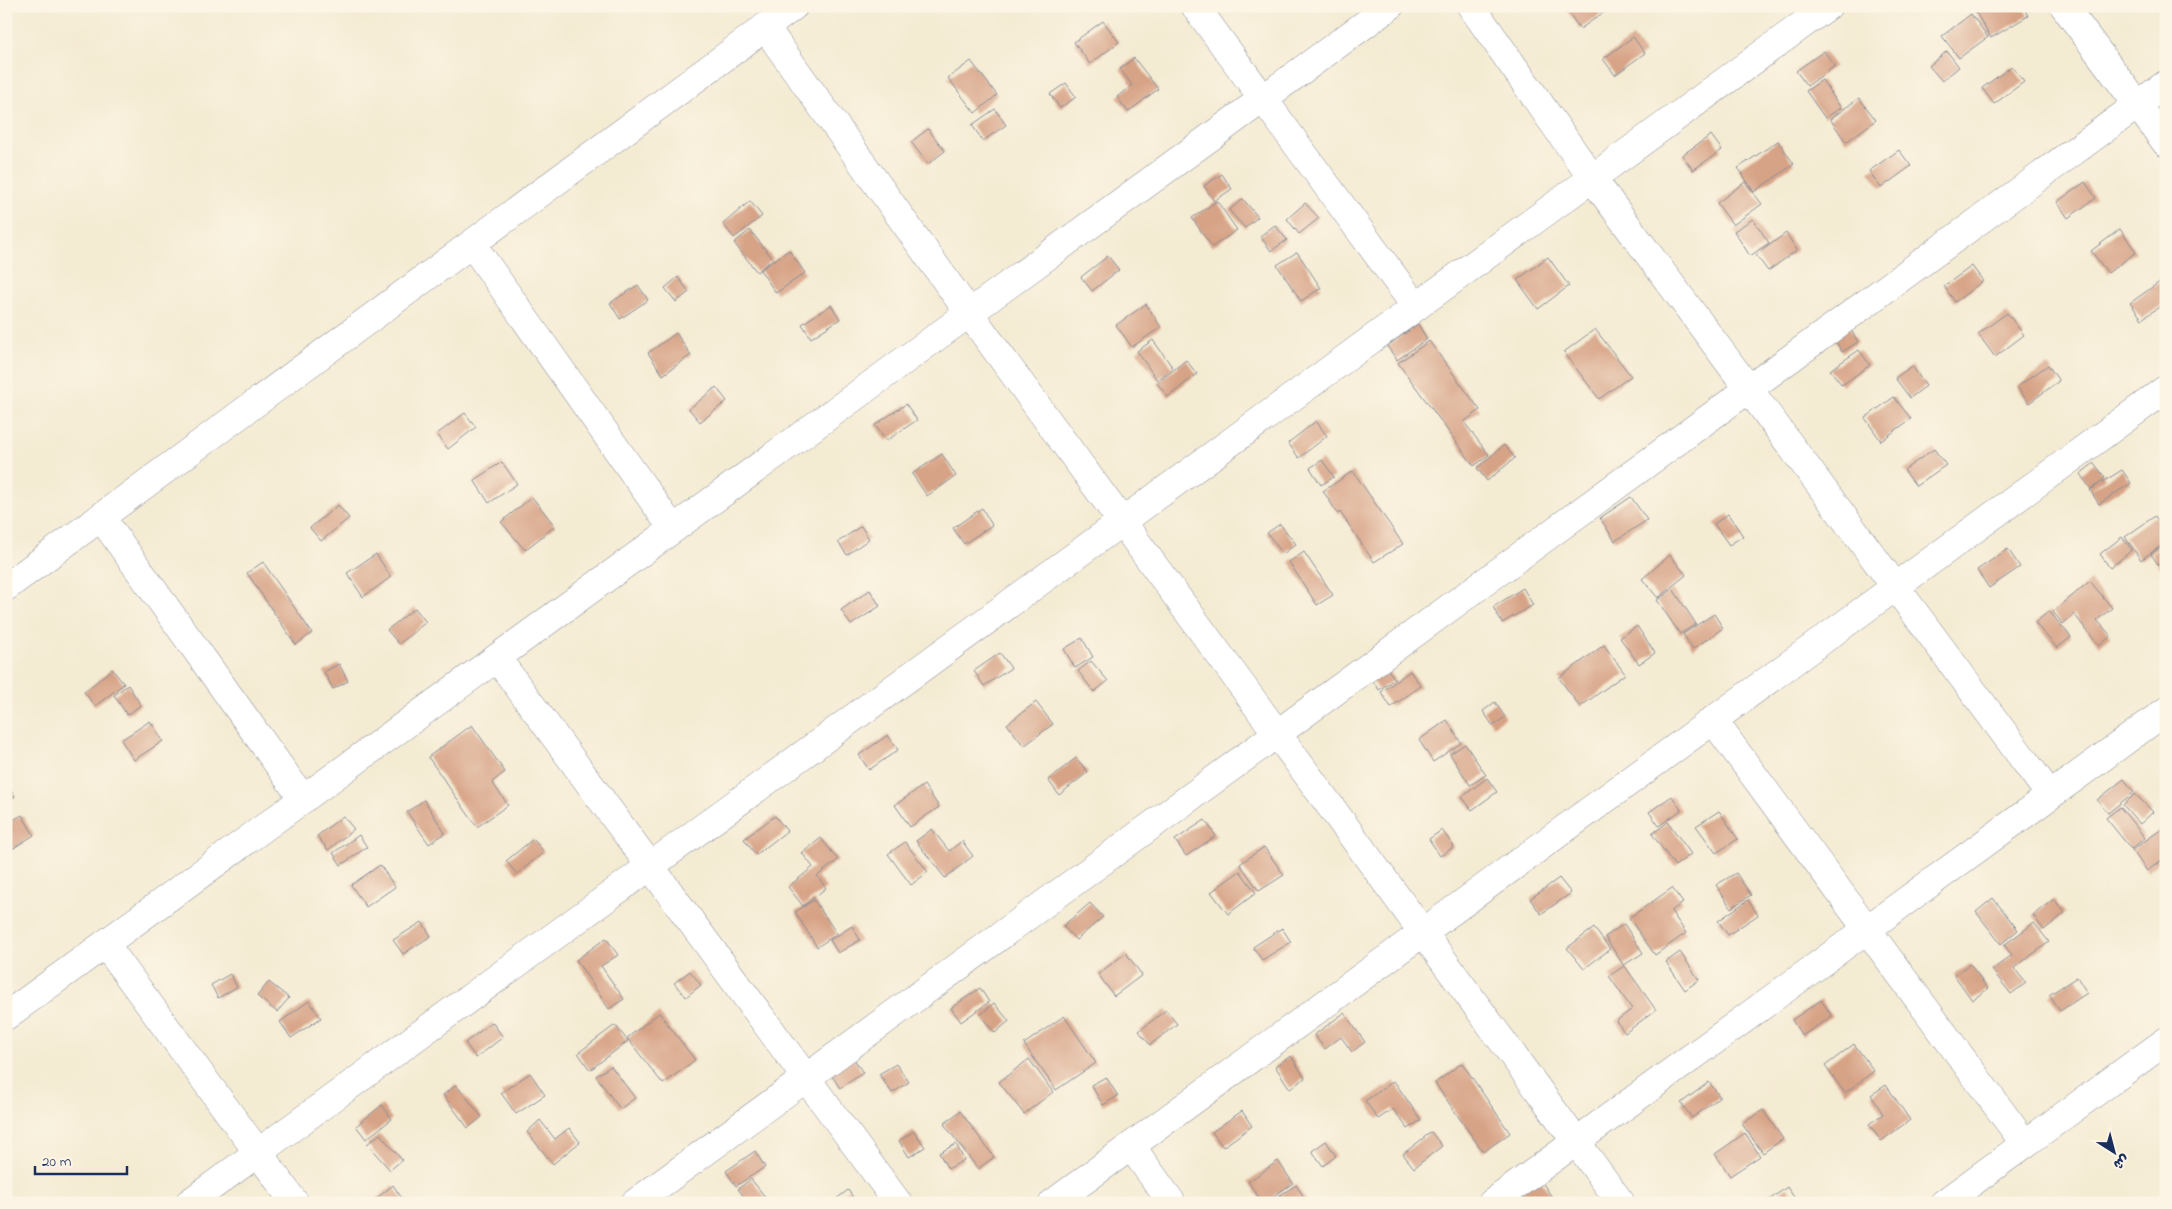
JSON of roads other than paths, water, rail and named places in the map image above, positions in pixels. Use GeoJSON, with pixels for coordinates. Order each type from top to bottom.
{"type":"FeatureCollection","features":[{"type":"Feature","properties":{"kind":"street"},"geometry":{"type":"LineString","coordinates":[[6,587],[794,6]]}},
{"type":"Feature","properties":{"kind":"street"},"geometry":{"type":"LineString","coordinates":[[1195,6],[1416,307]]}},
{"type":"Feature","properties":{"kind":"street"},"geometry":{"type":"LineString","coordinates":[[6,1016],[1390,6]]}},
{"type":"Feature","properties":{"kind":"street"},"geometry":{"type":"LineString","coordinates":[[1471,6],[1592,178],[2050,795]]}},
{"type":"Feature","properties":{"kind":"street"},"geometry":{"type":"LineString","coordinates":[[189,1203],[1828,6]]}},
{"type":"Feature","properties":{"kind":"street"},"geometry":{"type":"LineString","coordinates":[[2064,6],[2166,143]]}},
{"type":"Feature","properties":{"kind":"street"},"geometry":{"type":"LineString","coordinates":[[765,27],[969,313],[1621,1203]]}},
{"type":"Feature","properties":{"kind":"street"},"geometry":{"type":"LineString","coordinates":[[635,1203],[2166,84]]}},
{"type":"Feature","properties":{"kind":"street"},"geometry":{"type":"LineString","coordinates":[[472,244],[673,529]]}},
{"type":"Feature","properties":{"kind":"street"},"geometry":{"type":"LineString","coordinates":[[1054,1203],[2166,389]]}},
{"type":"Feature","properties":{"kind":"street"},"geometry":{"type":"LineString","coordinates":[[101,517],[303,800]]}},
{"type":"Feature","properties":{"kind":"street"},"geometry":{"type":"LineString","coordinates":[[497,658],[898,1203]]}},
{"type":"Feature","properties":{"kind":"street"},"geometry":{"type":"LineString","coordinates":[[1492,1203],[2166,711]]}},
{"type":"Feature","properties":{"kind":"street"},"geometry":{"type":"LineString","coordinates":[[1713,720],[2025,1144]]}},
{"type":"Feature","properties":{"kind":"street"},"geometry":{"type":"LineString","coordinates":[[105,944],[294,1203]]}},
{"type":"Feature","properties":{"kind":"street"},"geometry":{"type":"LineString","coordinates":[[1944,1203],[2166,1041]]}},
{"type":"Feature","properties":{"kind":"street"},"geometry":{"type":"LineString","coordinates":[[1131,1146],[1172,1203]]}}]}
